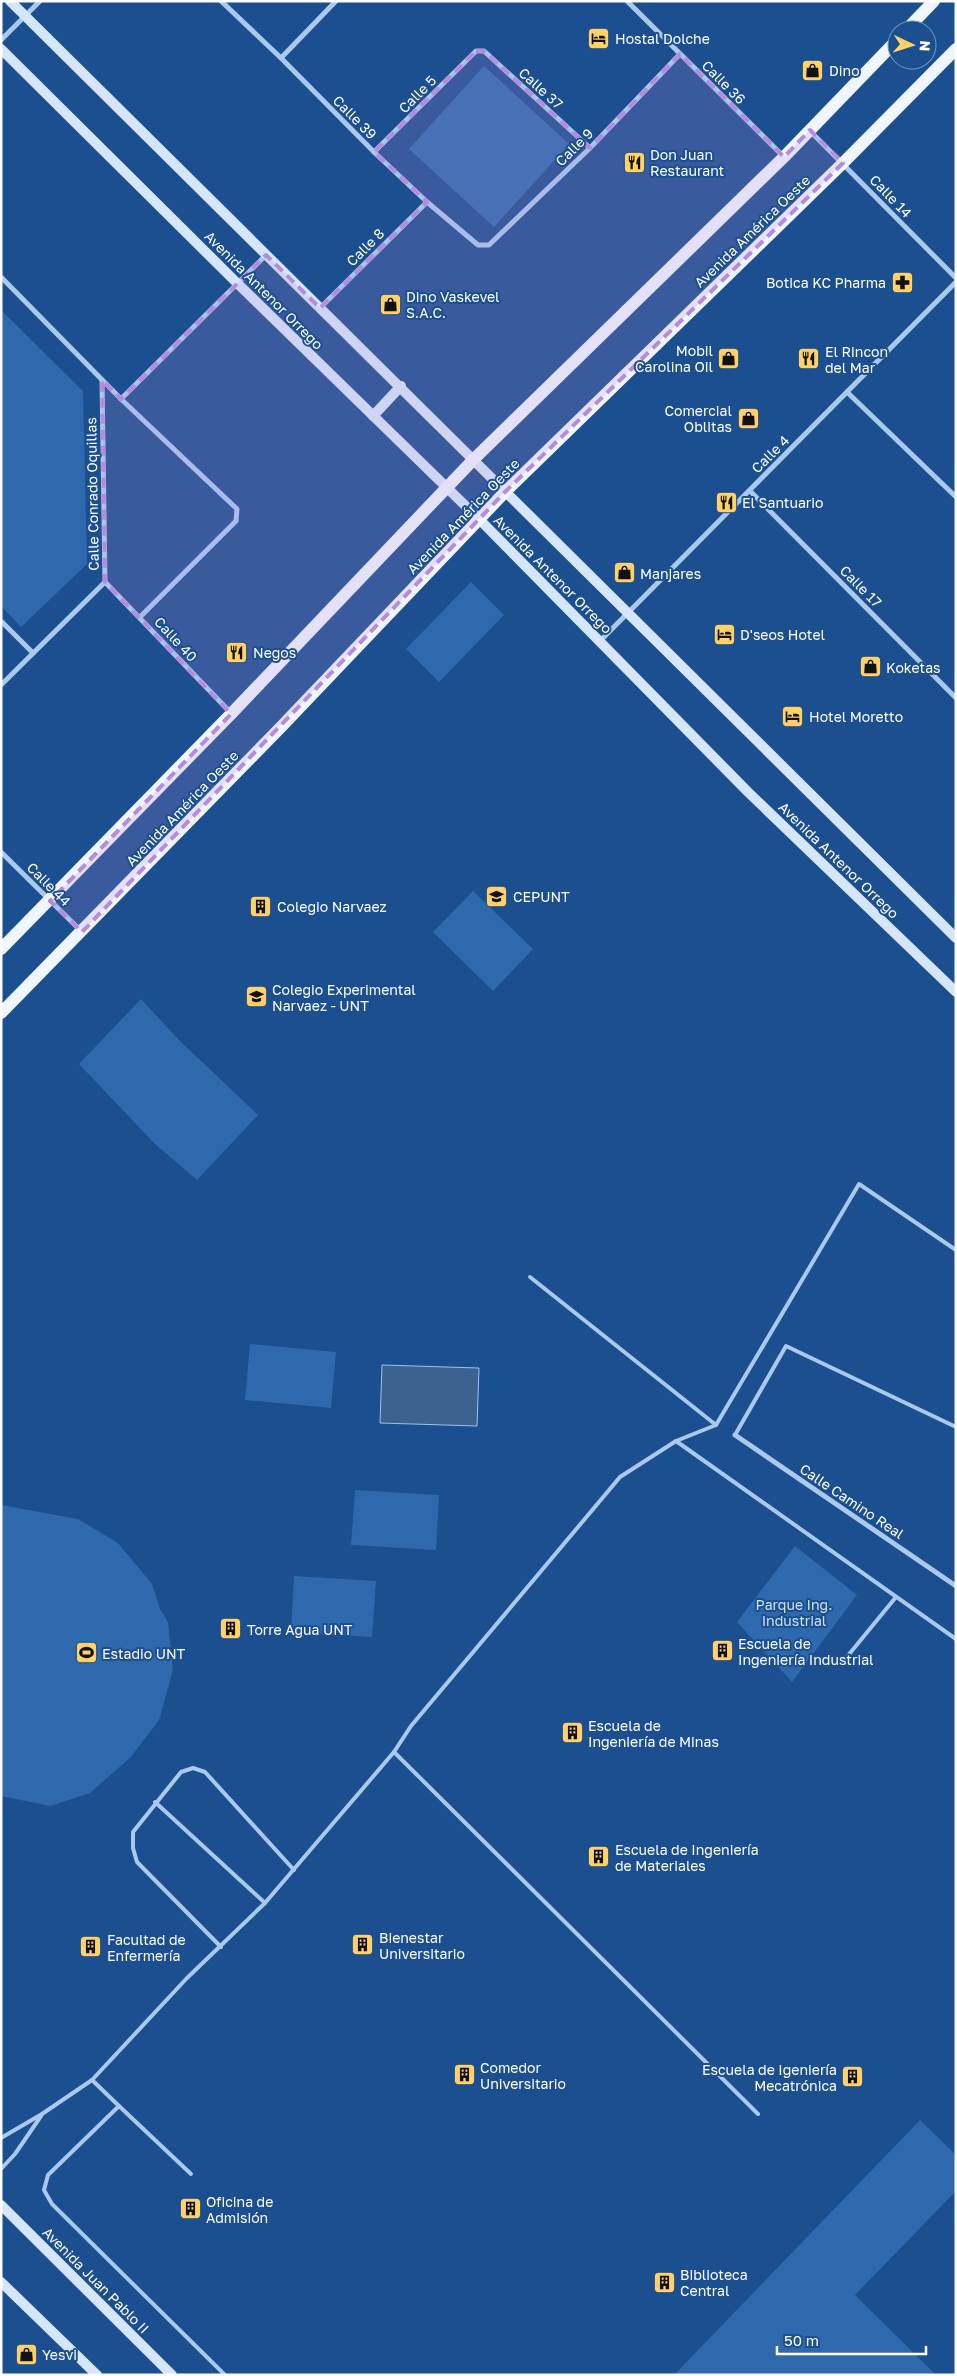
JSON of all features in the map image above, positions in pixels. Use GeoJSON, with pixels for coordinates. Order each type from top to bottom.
{"type":"FeatureCollection","features":[{"type":"Feature","properties":{"kind":"main road"},"geometry":{"type":"LineString","coordinates":[[916,20],[934,1]]}},
{"type":"Feature","properties":{"kind":"main road","name":"Avenida América Oeste"},"geometry":{"type":"LineString","coordinates":[[1,1013],[282,727],[506,491],[843,163],[956,49]]}},
{"type":"Feature","properties":{"kind":"main road"},"geometry":{"type":"LineString","coordinates":[[1,949],[231,714],[446,487],[784,157],[887,50]]}},
{"type":"Feature","properties":{"kind":"street","name":"Avenida Antenor Orrego"},"geometry":{"type":"LineString","coordinates":[[10,1],[401,386],[627,615],[956,938]]}},
{"type":"Feature","properties":{"kind":"street"},"geometry":{"type":"LineString","coordinates":[[1,40],[40,1]]}},
{"type":"Feature","properties":{"kind":"street","name":"Calle 39"},"geometry":{"type":"LineString","coordinates":[[221,1],[281,58],[374,152],[427,202],[478,245]]}},
{"type":"Feature","properties":{"kind":"street"},"geometry":{"type":"LineString","coordinates":[[281,58],[336,1]]}},
{"type":"Feature","properties":{"kind":"street","name":"Calle 36"},"geometry":{"type":"LineString","coordinates":[[627,1],[784,157]]}},
{"type":"Feature","properties":{"kind":"street","name":"Avenida Antenor Orrego"},"geometry":{"type":"LineString","coordinates":[[1,49],[372,416],[479,519],[748,792],[956,992]]}},
{"type":"Feature","properties":{"kind":"street","name":"Calle 37"},"geometry":{"type":"LineString","coordinates":[[476,51],[484,51],[590,148]]}},
{"type":"Feature","properties":{"kind":"street","name":"Calle 5"},"geometry":{"type":"LineString","coordinates":[[374,152],[476,51]]}},
{"type":"Feature","properties":{"kind":"street","name":"Calle 9"},"geometry":{"type":"LineString","coordinates":[[478,245],[489,245],[590,148],[680,54]]}},
{"type":"Feature","properties":{"kind":"street","name":"Calle 14"},"geometry":{"type":"LineString","coordinates":[[810,130],[956,280]]}},
{"type":"Feature","properties":{"kind":"street","name":"Calle 8"},"geometry":{"type":"LineString","coordinates":[[320,308],[427,202]]}},
{"type":"Feature","properties":{"kind":"street"},"geometry":{"type":"LineString","coordinates":[[122,399],[266,255]]}},
{"type":"Feature","properties":{"kind":"street"},"geometry":{"type":"LineString","coordinates":[[1,278],[102,380],[237,509],[236,521],[140,617]]}},
{"type":"Feature","properties":{"kind":"street","name":"Calle 4"},"geometry":{"type":"LineString","coordinates":[[600,641],[956,280]]}},
{"type":"Feature","properties":{"kind":"street","name":"Calle Conrado Oquillas"},"geometry":{"type":"LineString","coordinates":[[1,684],[105,582],[102,380]]}},
{"type":"Feature","properties":{"kind":"street"},"geometry":{"type":"LineString","coordinates":[[372,416],[401,386]]}},
{"type":"Feature","properties":{"kind":"street"},"geometry":{"type":"LineString","coordinates":[[847,392],[956,497]]}},
{"type":"Feature","properties":{"kind":"street","name":"Calle 17"},"geometry":{"type":"LineString","coordinates":[[750,490],[956,698]]}},
{"type":"Feature","properties":{"kind":"street","name":"Calle 40"},"geometry":{"type":"LineString","coordinates":[[105,582],[231,714]]}},
{"type":"Feature","properties":{"kind":"street"},"geometry":{"type":"LineString","coordinates":[[1,621],[33,653]]}},
{"type":"Feature","properties":{"kind":"street","name":"Calle 44"},"geometry":{"type":"LineString","coordinates":[[1,852],[82,932]]}},
{"type":"Feature","properties":{"kind":"street","name":"Calle Camino Real"},"geometry":{"type":"LineString","coordinates":[[736,1435],[956,1586]]}},
{"type":"Feature","properties":{"kind":"street","name":"Avenida Juan Pablo II"},"geometry":{"type":"LineString","coordinates":[[1,2205],[172,2375]]}},
{"type":"Feature","properties":{"kind":"street"},"geometry":{"type":"LineString","coordinates":[[1,2282],[97,2375]]}},
{"type":"Feature","properties":{"kind":"lane"},"geometry":{"type":"LineString","coordinates":[[1,2138],[42,2114],[92,2080],[187,1978],[265,1903],[394,1752],[411,1726],[620,1477],[676,1441],[716,1425],[859,1184],[956,1250]]}},
{"type":"Feature","properties":{"kind":"lane"},"geometry":{"type":"LineString","coordinates":[[530,1277],[716,1425]]}},
{"type":"Feature","properties":{"kind":"lane"},"geometry":{"type":"LineString","coordinates":[[736,1435],[786,1346],[956,1427]]}},
{"type":"Feature","properties":{"kind":"lane"},"geometry":{"type":"LineString","coordinates":[[676,1441],[956,1639]]}},
{"type":"Feature","properties":{"kind":"lane"},"geometry":{"type":"LineString","coordinates":[[846,1658],[896,1597]]}},
{"type":"Feature","properties":{"kind":"lane"},"geometry":{"type":"LineString","coordinates":[[394,1752],[758,2114]]}},
{"type":"Feature","properties":{"kind":"lane"},"geometry":{"type":"LineString","coordinates":[[221,1947],[137,1862],[133,1848],[133,1832],[155,1802],[181,1772],[193,1768],[205,1772],[294,1870]]}},
{"type":"Feature","properties":{"kind":"lane"},"geometry":{"type":"LineString","coordinates":[[155,1802],[265,1903]]}},
{"type":"Feature","properties":{"kind":"lane"},"geometry":{"type":"LineString","coordinates":[[92,2080],[190,2174]]}},
{"type":"Feature","properties":{"kind":"lane"},"geometry":{"type":"LineString","coordinates":[[119,2106],[48,2175],[44,2190],[52,2204],[225,2375]]}},
{"type":"Feature","properties":{"kind":"lane"},"geometry":{"type":"LineString","coordinates":[[1,2169],[15,2154],[42,2114]]}},
{"type":"Feature","properties":{"kind":"highlighted area"},"geometry":{"type":"Polygon","coordinates":[[[476,51],[484,51],[590,148],[680,54],[784,157],[810,130],[843,163],[506,491],[82,932],[50,901],[231,714],[105,582],[102,380],[121,399],[266,255],[320,308],[427,202],[374,152],[476,51]]]}},
{"type":"Feature","properties":{"kind":"green space"},"geometry":{"type":"Polygon","coordinates":[[[484,66],[569,144],[494,227],[409,149],[484,66]]]}},
{"type":"Feature","properties":{"kind":"green space"},"geometry":{"type":"Polygon","coordinates":[[[1,310],[83,391],[87,564],[21,627],[1,606],[1,310]]]}},
{"type":"Feature","properties":{"kind":"green space"},"geometry":{"type":"Polygon","coordinates":[[[471,582],[504,615],[439,682],[406,649],[471,582]]]}},
{"type":"Feature","properties":{"kind":"green space"},"geometry":{"type":"Polygon","coordinates":[[[473,891],[533,949],[493,991],[433,932],[473,891]]]}},
{"type":"Feature","properties":{"kind":"green space"},"geometry":{"type":"Polygon","coordinates":[[[141,999],[180,1041],[258,1115],[197,1180],[155,1144],[79,1064],[141,999]]]}},
{"type":"Feature","properties":{"kind":"green space"},"geometry":{"type":"Polygon","coordinates":[[[250,1344],[336,1352],[331,1408],[245,1400],[250,1344]]]}},
{"type":"Feature","properties":{"kind":"green space"},"geometry":{"type":"Polygon","coordinates":[[[355,1490],[439,1495],[436,1550],[351,1545],[355,1490]]]}},
{"type":"Feature","properties":{"kind":"green space","name":"Estadio UNT"},"geometry":{"type":"Polygon","coordinates":[[[1,1505],[78,1519],[118,1543],[152,1584],[160,1609],[168,1622],[173,1670],[159,1720],[130,1758],[90,1793],[50,1806],[1,1796],[1,1505]]]}},
{"type":"Feature","properties":{"kind":"green space","name":"Parque Ing. Industrial"},"geometry":{"type":"Polygon","coordinates":[[[795,1546],[857,1595],[792,1682],[737,1622],[795,1546]]]}},
{"type":"Feature","properties":{"kind":"green space"},"geometry":{"type":"Polygon","coordinates":[[[294,1576],[376,1581],[372,1637],[291,1632],[294,1576]]]}},
{"type":"Feature","properties":{"kind":"green space"},"geometry":{"type":"Polygon","coordinates":[[[920,2120],[956,2155],[956,2191],[855,2295],[936,2375],[674,2375],[920,2120]]]}},
{"type":"Feature","properties":{"kind":"shaded area"},"geometry":{"type":"Polygon","coordinates":[[[382,1365],[479,1368],[477,1426],[380,1423],[382,1365]]]}},
{"type":"Feature","properties":{"kind":"place","name":"Hostal Dolche"},"geometry":{"type":"Point","coordinates":[599,38]}},
{"type":"Feature","properties":{"kind":"place","name":"Dino"},"geometry":{"type":"Point","coordinates":[813,70]}},
{"type":"Feature","properties":{"kind":"place","name":"Don Juan Restaurant"},"geometry":{"type":"Point","coordinates":[634,162]}},
{"type":"Feature","properties":{"kind":"place","name":"Botica KC Pharma"},"geometry":{"type":"Point","coordinates":[902,282]}},
{"type":"Feature","properties":{"kind":"place","name":"Dino Vaskevel S.A.C."},"geometry":{"type":"Point","coordinates":[390,304]}},
{"type":"Feature","properties":{"kind":"place","name":"Mobil Carolina Oil"},"geometry":{"type":"Point","coordinates":[729,358]}},
{"type":"Feature","properties":{"kind":"place","name":"El Rincon del Mar"},"geometry":{"type":"Point","coordinates":[809,359]}},
{"type":"Feature","properties":{"kind":"place","name":"Comercial Oblitas"},"geometry":{"type":"Point","coordinates":[748,418]}},
{"type":"Feature","properties":{"kind":"place","name":"El Santuario"},"geometry":{"type":"Point","coordinates":[726,502]}},
{"type":"Feature","properties":{"kind":"place","name":"Manjares"},"geometry":{"type":"Point","coordinates":[624,573]}},
{"type":"Feature","properties":{"kind":"place","name":"D'seos Hotel"},"geometry":{"type":"Point","coordinates":[724,634]}},
{"type":"Feature","properties":{"kind":"place","name":"Negos"},"geometry":{"type":"Point","coordinates":[237,652]}},
{"type":"Feature","properties":{"kind":"place","name":"Koketas"},"geometry":{"type":"Point","coordinates":[870,667]}},
{"type":"Feature","properties":{"kind":"place","name":"Hotel Moretto"},"geometry":{"type":"Point","coordinates":[793,716]}},
{"type":"Feature","properties":{"kind":"place","name":"CEPUNT"},"geometry":{"type":"Point","coordinates":[497,896]}},
{"type":"Feature","properties":{"kind":"place","name":"Colegio Narvaez"},"geometry":{"type":"Point","coordinates":[261,906]}},
{"type":"Feature","properties":{"kind":"place","name":"Colegio Experimental Narvaez - UNT"},"geometry":{"type":"Point","coordinates":[256,997]}},
{"type":"Feature","properties":{"kind":"place","name":"Torre Agua UNT"},"geometry":{"type":"Point","coordinates":[231,1629]}},
{"type":"Feature","properties":{"kind":"place","name":"Escuela de Ingeniería Industrial"},"geometry":{"type":"Point","coordinates":[722,1651]}},
{"type":"Feature","properties":{"kind":"place","name":"Estadio UNT"},"geometry":{"type":"Point","coordinates":[86,1653]}},
{"type":"Feature","properties":{"kind":"place","name":"Escuela de Ingeniería de Minas"},"geometry":{"type":"Point","coordinates":[572,1733]}},
{"type":"Feature","properties":{"kind":"place","name":"Escuela de Ingeniería de Materiales"},"geometry":{"type":"Point","coordinates":[599,1857]}},
{"type":"Feature","properties":{"kind":"place","name":"Bienestar Universitario"},"geometry":{"type":"Point","coordinates":[363,1945]}},
{"type":"Feature","properties":{"kind":"place","name":"Facultad de Enfermería"},"geometry":{"type":"Point","coordinates":[91,1947]}},
{"type":"Feature","properties":{"kind":"place","name":"Comedor Universitario"},"geometry":{"type":"Point","coordinates":[464,2075]}},
{"type":"Feature","properties":{"kind":"place","name":"Escuela de Igeniería Mecatrónica"},"geometry":{"type":"Point","coordinates":[853,2077]}},
{"type":"Feature","properties":{"kind":"place","name":"Oficina de Admisión"},"geometry":{"type":"Point","coordinates":[190,2209]}},
{"type":"Feature","properties":{"kind":"place","name":"Biblioteca Central"},"geometry":{"type":"Point","coordinates":[664,2282]}},
{"type":"Feature","properties":{"kind":"place","name":"Yesvi"},"geometry":{"type":"Point","coordinates":[26,2354]}}]}
